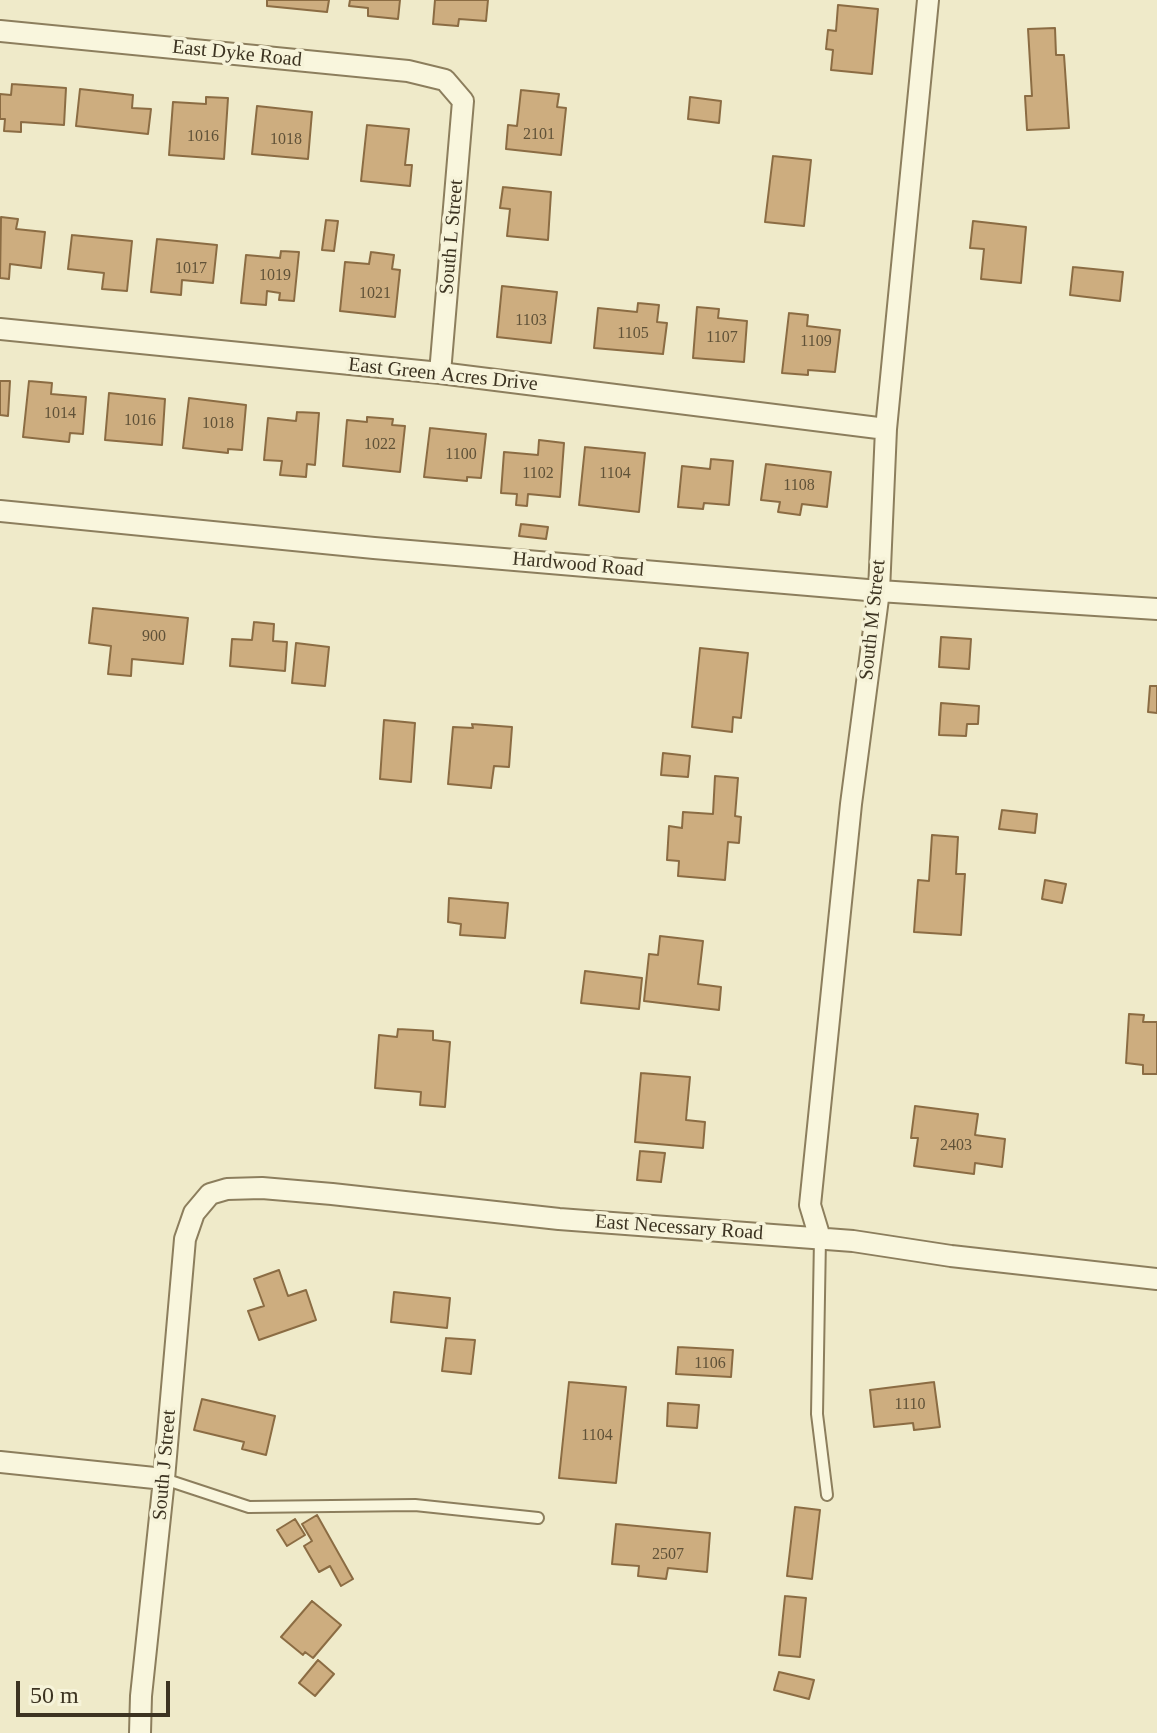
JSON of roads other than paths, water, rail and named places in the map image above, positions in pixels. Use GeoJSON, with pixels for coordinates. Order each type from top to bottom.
{"type":"FeatureCollection","features":[{"type":"Feature","properties":{"kind":"street","name":"South M Street"},"geometry":{"type":"LineString","coordinates":[[820,1238],[810,1205],[813,1162],[851,804],[879,591],[886,429],[928,0]]}},
{"type":"Feature","properties":{"kind":"street","name":"East Dyke Road"},"geometry":{"type":"LineString","coordinates":[[0,31],[408,71],[445,80],[463,101]]}},
{"type":"Feature","properties":{"kind":"street","name":"South L Street"},"geometry":{"type":"LineString","coordinates":[[440,373],[463,101]]}},
{"type":"Feature","properties":{"kind":"street","name":"East Green Acres Drive"},"geometry":{"type":"LineString","coordinates":[[0,329],[440,373],[886,429]]}},
{"type":"Feature","properties":{"kind":"street","name":"Hardwood Road"},"geometry":{"type":"LineString","coordinates":[[0,511],[374,548],[879,591],[1157,609]]}},
{"type":"Feature","properties":{"kind":"street","name":"East Necessary Road"},"geometry":{"type":"LineString","coordinates":[[203,1200],[210,1194],[227,1189],[262,1188],[559,1219],[820,1238],[1157,1279]]}},
{"type":"Feature","properties":{"kind":"street","name":"South J Street"},"geometry":{"type":"LineString","coordinates":[[140,1733],[185,1239],[194,1213],[203,1200]]}},
{"type":"Feature","properties":{"kind":"street"},"geometry":{"type":"LineString","coordinates":[[0,1462],[164,1479]]}},
{"type":"Feature","properties":{"kind":"lane"},"geometry":{"type":"LineString","coordinates":[[820,1238],[817,1414],[827,1495]]}},
{"type":"Feature","properties":{"kind":"lane"},"geometry":{"type":"LineString","coordinates":[[164,1479],[249,1507],[415,1505],[538,1518]]}}]}
